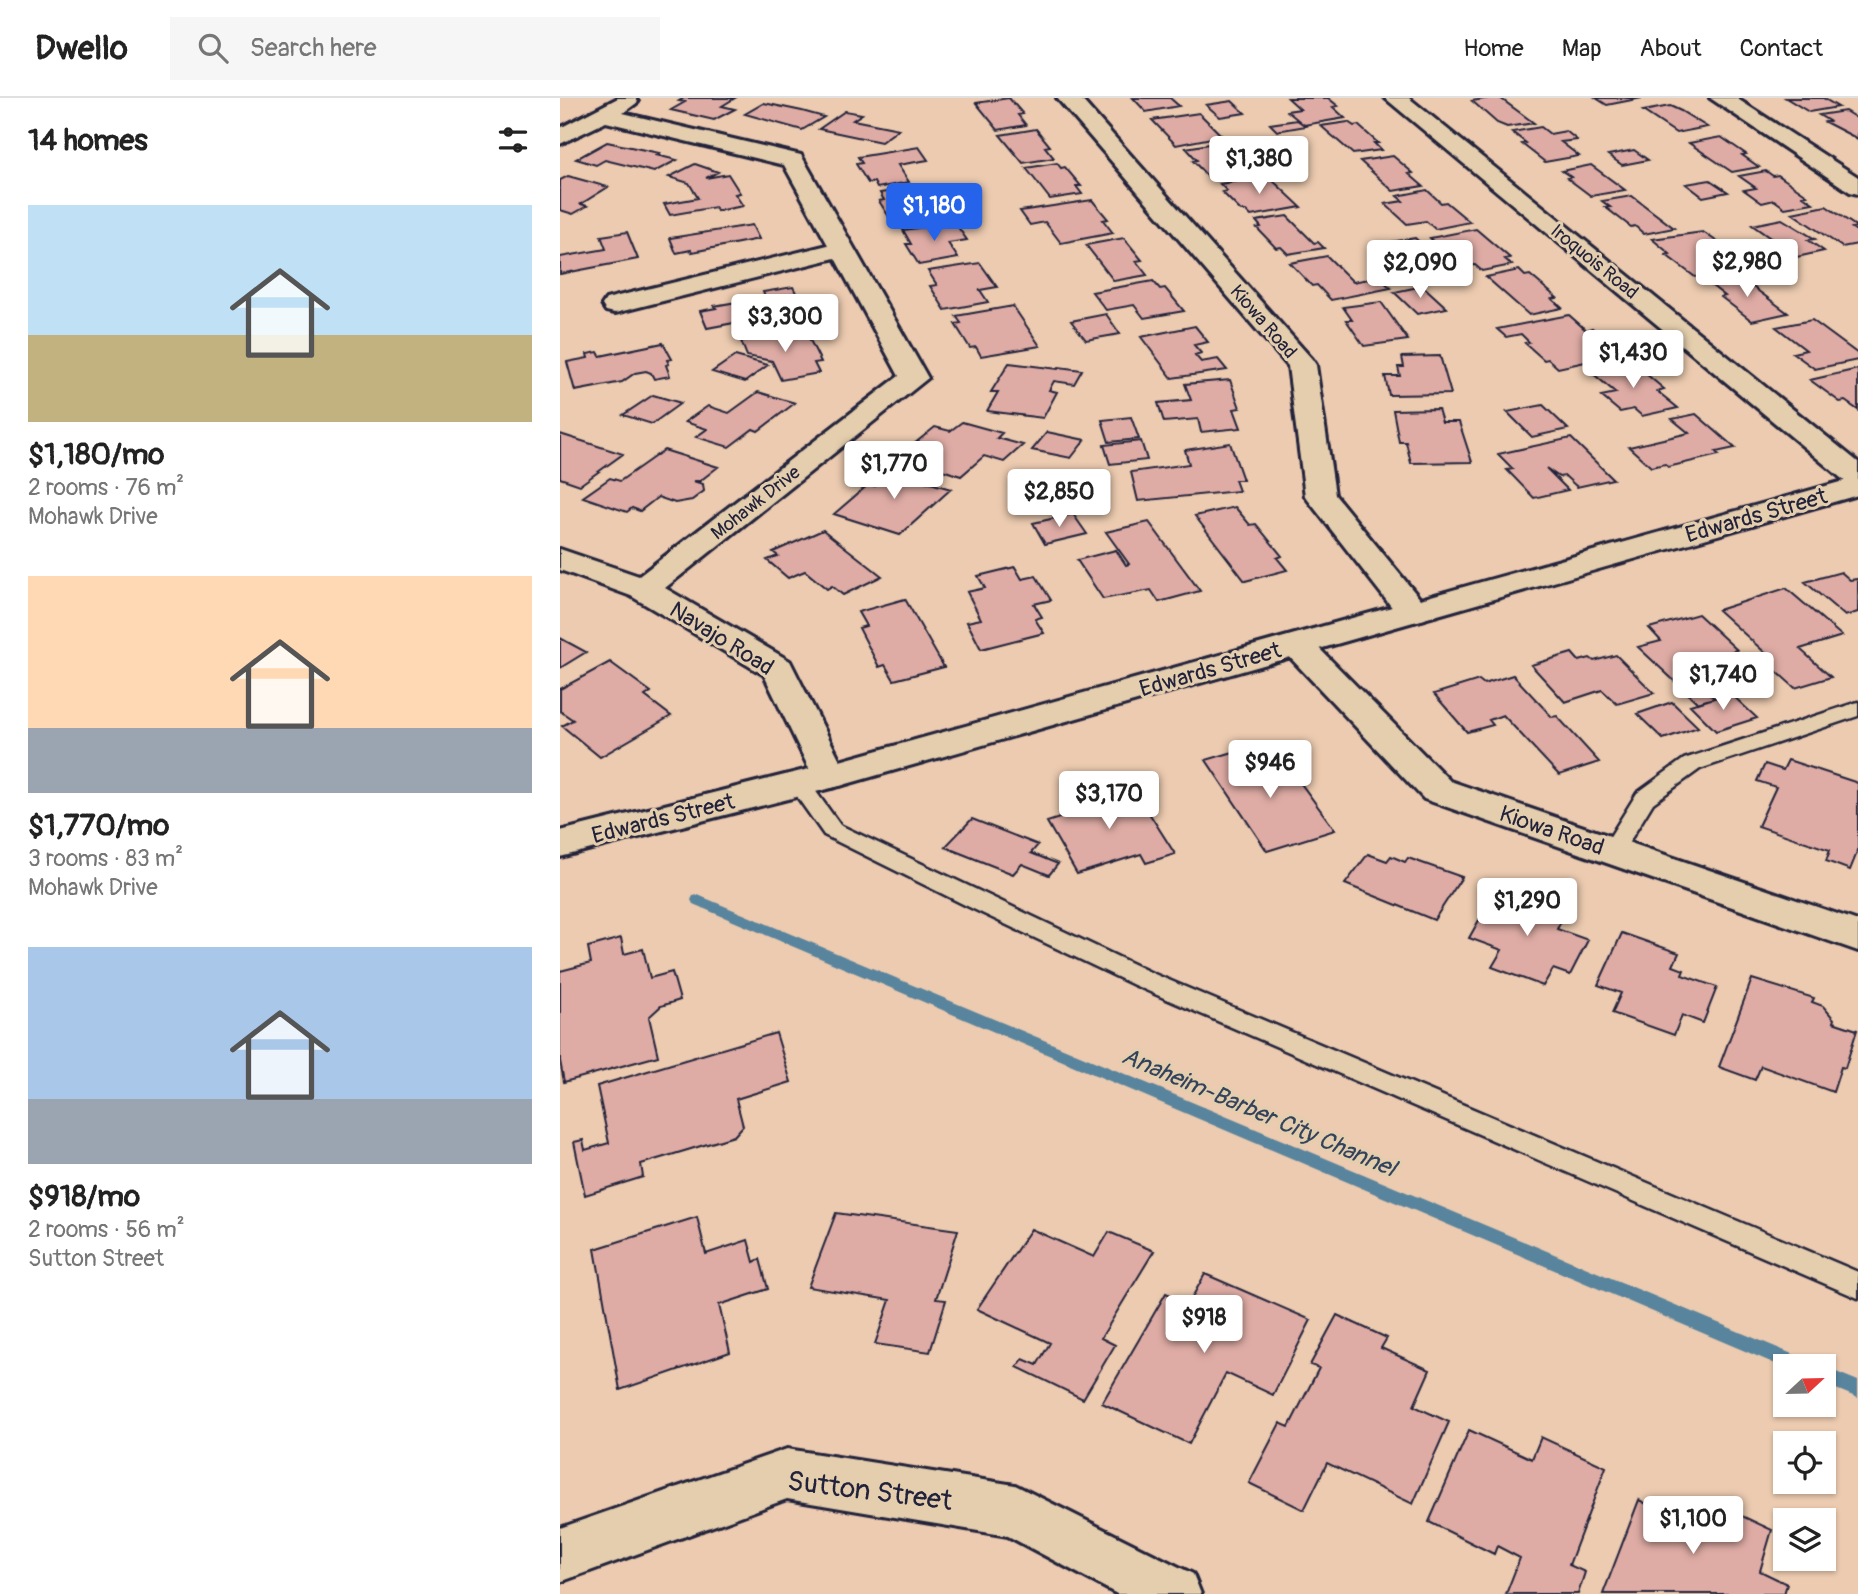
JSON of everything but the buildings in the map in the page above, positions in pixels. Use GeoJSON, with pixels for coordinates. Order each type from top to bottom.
{"type":"FeatureCollection","features":[{"type":"Feature","properties":{"kind":"street"},"geometry":{"type":"LineString","coordinates":[[560,137],[635,98]]}},
{"type":"Feature","properties":{"kind":"street","name":"Kiowa Road"},"geometry":{"type":"LineString","coordinates":[[1068,98],[1302,365],[1320,496],[1413,612]]}},
{"type":"Feature","properties":{"kind":"street","name":"Iroquois Road"},"geometry":{"type":"LineString","coordinates":[[1396,98],[1858,477]]}},
{"type":"Feature","properties":{"kind":"street"},"geometry":{"type":"LineString","coordinates":[[1721,98],[1858,187]]}},
{"type":"Feature","properties":{"kind":"street","name":"Mohawk Drive"},"geometry":{"type":"LineString","coordinates":[[604,115],[793,160],[914,378],[643,589]]}},
{"type":"Feature","properties":{"kind":"street"},"geometry":{"type":"LineString","coordinates":[[615,305],[842,249]]}},
{"type":"Feature","properties":{"kind":"street","name":"Edwards Street"},"geometry":{"type":"LineString","coordinates":[[560,844],[815,780],[1858,486]]}},
{"type":"Feature","properties":{"kind":"street","name":"Navajo Road"},"geometry":{"type":"LineString","coordinates":[[560,559],[643,589],[778,669],[815,780]]}},
{"type":"Feature","properties":{"kind":"street","name":"Kiowa Road"},"geometry":{"type":"LineString","coordinates":[[1297,645],[1437,790],[1858,936]]}},
{"type":"Feature","properties":{"kind":"street","name":"Sutton Street"},"geometry":{"type":"LineString","coordinates":[[560,1555],[787,1474],[1015,1511],[1173,1594]]}},
{"type":"Feature","properties":{"kind":"lane"},"geometry":{"type":"LineString","coordinates":[[1612,850],[1645,798],[1692,764],[1858,709]]}},
{"type":"Feature","properties":{"kind":"lane"},"geometry":{"type":"LineString","coordinates":[[815,780],[832,830],[973,899],[1143,979],[1858,1285]]}},
{"type":"Feature","properties":{"kind":"waterway","name":"Anaheim-Barber City Channel"},"geometry":{"type":"LineString","coordinates":[[698,900],[1773,1354]]}},
{"type":"Feature","properties":{"kind":"waterway","name":"Anaheim-Barber City Channel"},"geometry":{"type":"LineString","coordinates":[[1836,1380],[1858,1390]]}}]}
